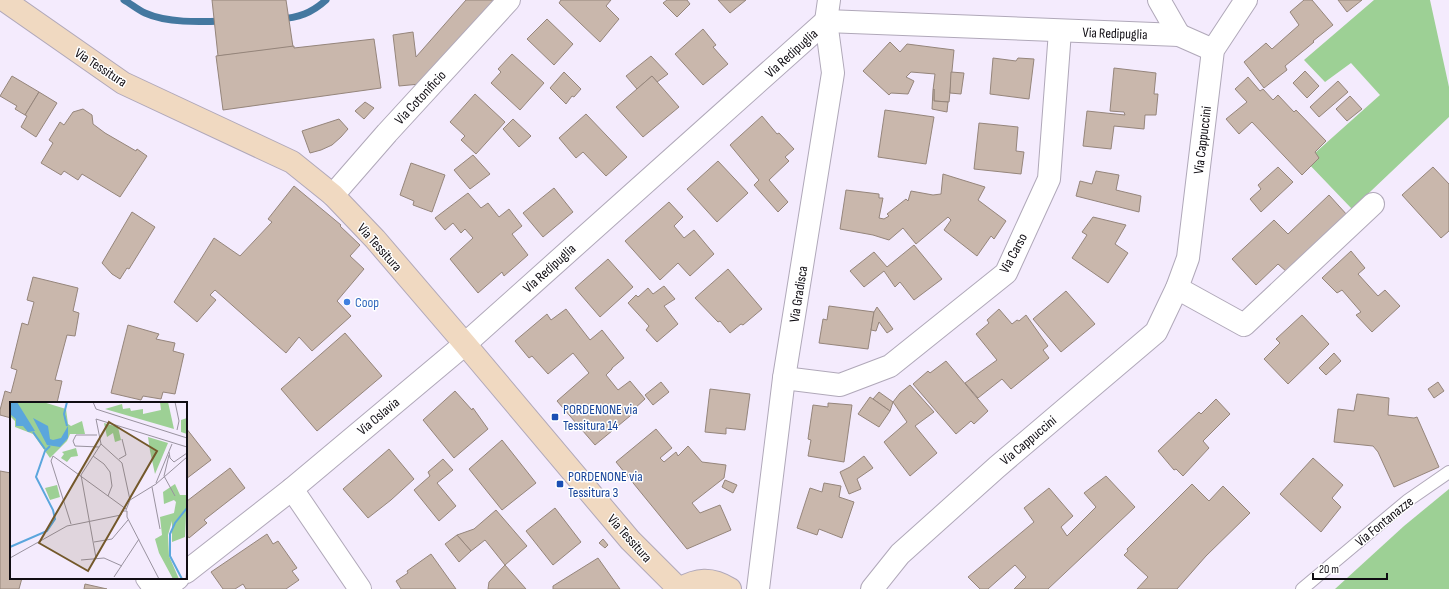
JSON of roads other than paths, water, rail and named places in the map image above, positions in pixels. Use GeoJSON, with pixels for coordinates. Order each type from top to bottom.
{"type":"FeatureCollection","features":[{"type":"Feature","properties":{"kind":"main road","name":"Via Tessitura"},"geometry":{"type":"LineString","coordinates":[[4,0],[123,83],[292,162],[333,196],[375,239],[630,540],[679,589]]}},
{"type":"Feature","properties":{"kind":"main road"},"geometry":{"type":"LineString","coordinates":[[679,589],[690,582],[704,580],[717,582],[730,589]]}},
{"type":"Feature","properties":{"kind":"street","name":"Via Cotonificio"},"geometry":{"type":"LineString","coordinates":[[333,196],[387,133],[509,0]]}},
{"type":"Feature","properties":{"kind":"street","name":"Via Gradisca"},"geometry":{"type":"LineString","coordinates":[[758,589],[784,378],[833,73],[826,21],[829,0]]}},
{"type":"Feature","properties":{"kind":"street"},"geometry":{"type":"LineString","coordinates":[[1159,0],[1179,35]]}},
{"type":"Feature","properties":{"kind":"street","name":"Via Cappuccini"},"geometry":{"type":"LineString","coordinates":[[872,589],[900,554],[997,467],[1156,332],[1177,288],[1188,258],[1213,50],[1246,0]]}},
{"type":"Feature","properties":{"kind":"street","name":"Via Redipuglia"},"geometry":{"type":"LineString","coordinates":[[465,344],[826,21],[1179,35],[1213,50]]}},
{"type":"Feature","properties":{"kind":"street","name":"Via Carso"},"geometry":{"type":"LineString","coordinates":[[784,378],[840,384],[890,366],[1006,273],[1049,179],[1060,31]]}},
{"type":"Feature","properties":{"kind":"street"},"geometry":{"type":"LineString","coordinates":[[1177,288],[1244,325],[1373,204]]}},
{"type":"Feature","properties":{"kind":"street","name":"Via Oslavia"},"geometry":{"type":"LineString","coordinates":[[187,571],[292,489],[465,344]]}},
{"type":"Feature","properties":{"kind":"street"},"geometry":{"type":"LineString","coordinates":[[292,489],[360,589]]}},
{"type":"Feature","properties":{"kind":"street"},"geometry":{"type":"LineString","coordinates":[[148,579],[154,589]]}},
{"type":"Feature","properties":{"kind":"street"},"geometry":{"type":"LineString","coordinates":[[164,589],[177,579]]}},
{"type":"Feature","properties":{"kind":"lane","name":"Via Fontanazze"},"geometry":{"type":"LineString","coordinates":[[1302,589],[1407,502],[1449,472]]}},
{"type":"Feature","properties":{"kind":"waterway"},"geometry":{"type":"LineString","coordinates":[[124,0],[145,13],[163,19],[194,22],[223,21]]}},
{"type":"Feature","properties":{"kind":"waterway"},"geometry":{"type":"LineString","coordinates":[[279,19],[304,14],[326,0]]}},
{"type":"Feature","properties":{"kind":"place","name":"Coop"},"geometry":{"type":"Point","coordinates":[347,302]}},
{"type":"Feature","properties":{"kind":"place","name":"PORDENONE via Tessitura 14"},"geometry":{"type":"Point","coordinates":[555,417]}},
{"type":"Feature","properties":{"kind":"place","name":"PORDENONE via Tessitura 3"},"geometry":{"type":"Point","coordinates":[560,484]}}]}
